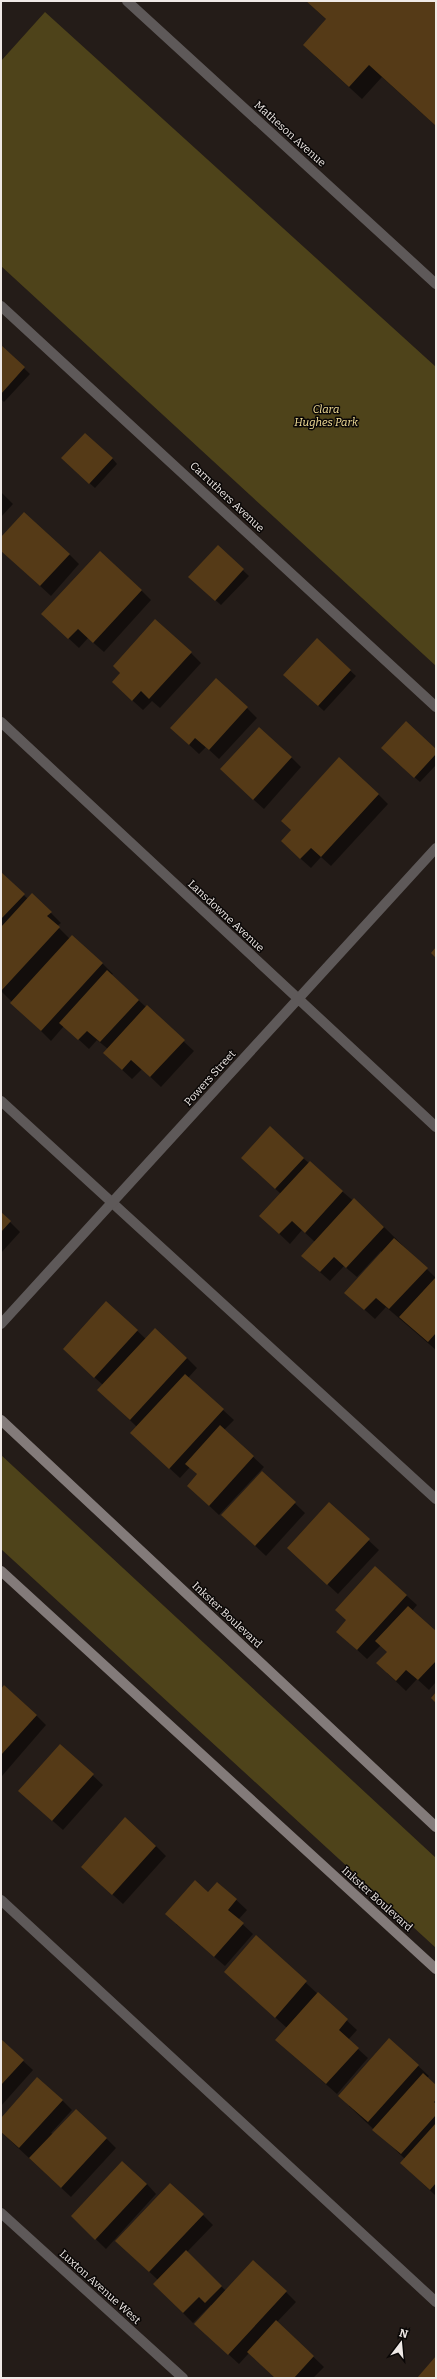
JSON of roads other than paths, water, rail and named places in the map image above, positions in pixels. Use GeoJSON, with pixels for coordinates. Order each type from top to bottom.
{"type":"FeatureCollection","features":[{"type":"Feature","properties":{"kind":"main road","name":"Inkster Boulevard"},"geometry":{"type":"LineString","coordinates":[[1,1420],[436,1827]]}},
{"type":"Feature","properties":{"kind":"main road","name":"Inkster Boulevard"},"geometry":{"type":"LineString","coordinates":[[1,1571],[436,1968]]}},
{"type":"Feature","properties":{"kind":"street","name":"Matheson Avenue"},"geometry":{"type":"LineString","coordinates":[[127,1],[436,284]]}},
{"type":"Feature","properties":{"kind":"street","name":"Carruthers Avenue"},"geometry":{"type":"LineString","coordinates":[[1,306],[436,707]]}},
{"type":"Feature","properties":{"kind":"street","name":"Lansdowne Avenue"},"geometry":{"type":"LineString","coordinates":[[1,722],[436,1127]]}},
{"type":"Feature","properties":{"kind":"street","name":"Powers Street"},"geometry":{"type":"LineString","coordinates":[[1,1324],[436,848]]}},
{"type":"Feature","properties":{"kind":"street"},"geometry":{"type":"LineString","coordinates":[[1,1101],[436,1499]]}},
{"type":"Feature","properties":{"kind":"street"},"geometry":{"type":"LineString","coordinates":[[1,1900],[436,2302]]}},
{"type":"Feature","properties":{"kind":"street","name":"Luxton Avenue West"},"geometry":{"type":"LineString","coordinates":[[1,2213],[183,2378]]}},
{"type":"Feature","properties":{"kind":"park label","name":"Clara Hughes Park"},"geometry":{"type":"Point","coordinates":[326,415]}}]}
